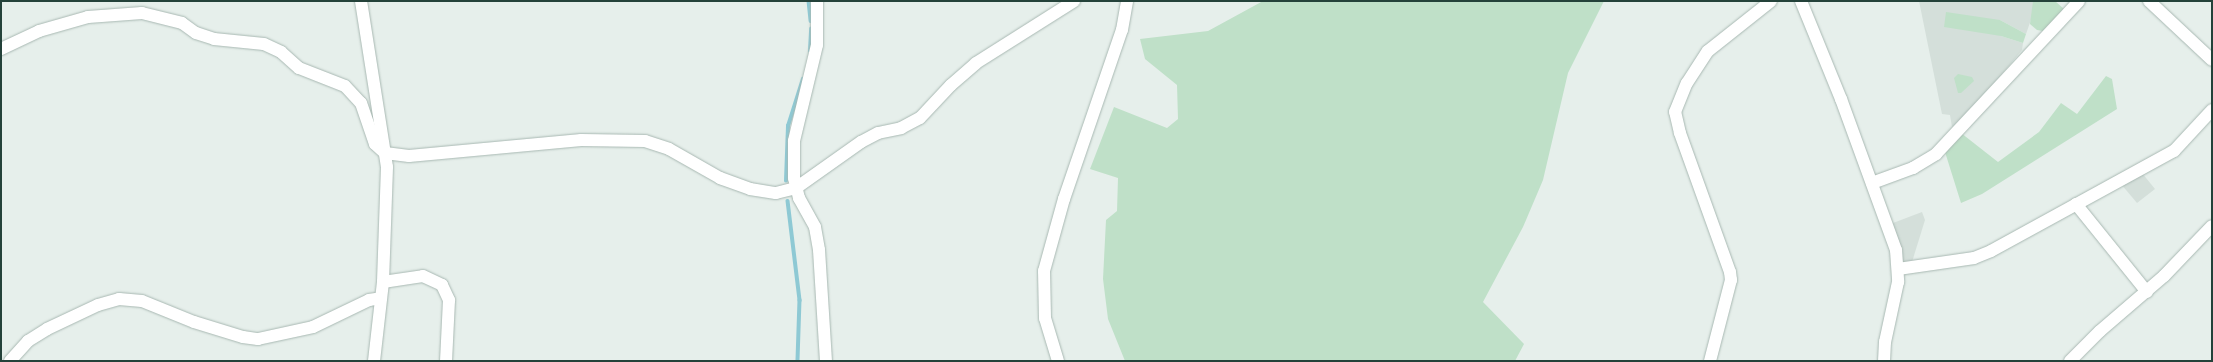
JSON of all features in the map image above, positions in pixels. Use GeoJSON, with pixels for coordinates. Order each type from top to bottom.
{"type":"FeatureCollection","features":[{"type":"Feature","properties":{"kind":"street"},"geometry":{"type":"LineString","coordinates":[[361,1],[385,153],[387,202],[383,282],[374,361]]}},
{"type":"Feature","properties":{"kind":"street"},"geometry":{"type":"LineString","coordinates":[[817,1],[815,59],[794,141],[796,188],[799,198],[814,227],[819,250],[826,361]]}},
{"type":"Feature","properties":{"kind":"street"},"geometry":{"type":"LineString","coordinates":[[1,50],[39,31],[88,17],[117,13],[142,13],[163,17],[214,39],[264,44],[281,52],[299,68],[352,90],[360,102],[375,144],[385,153],[409,156],[580,140],[645,141],[669,149],[720,178],[750,189],[776,193],[796,188],[861,142],[878,134],[901,128],[920,118],[951,85],[976,64],[1074,1]]}},
{"type":"Feature","properties":{"kind":"street"},"geometry":{"type":"LineString","coordinates":[[1058,361],[1045,318],[1044,272],[1064,199],[1122,30],[1127,1]]}},
{"type":"Feature","properties":{"kind":"street"},"geometry":{"type":"LineString","coordinates":[[1710,361],[1731,280],[1730,272],[1680,132],[1675,112],[1686,83],[1708,51],[1772,1]]}},
{"type":"Feature","properties":{"kind":"street"},"geometry":{"type":"LineString","coordinates":[[1801,1],[1872,183],[1896,250],[1898,269],[1884,361]]}},
{"type":"Feature","properties":{"kind":"street"},"geometry":{"type":"LineString","coordinates":[[1872,183],[1913,168],[1936,154],[2078,1]]}},
{"type":"Feature","properties":{"kind":"street"},"geometry":{"type":"LineString","coordinates":[[2149,1],[2212,60]]}},
{"type":"Feature","properties":{"kind":"street"},"geometry":{"type":"LineString","coordinates":[[1898,269],[1983,255],[2174,151],[2212,110]]}},
{"type":"Feature","properties":{"kind":"street"},"geometry":{"type":"LineString","coordinates":[[2076,204],[2147,292]]}},
{"type":"Feature","properties":{"kind":"street"},"geometry":{"type":"LineString","coordinates":[[2070,361],[2100,331],[2147,292],[2212,226]]}},
{"type":"Feature","properties":{"kind":"street"},"geometry":{"type":"LineString","coordinates":[[383,282],[423,276],[442,285],[449,300],[446,361]]}},
{"type":"Feature","properties":{"kind":"street"},"geometry":{"type":"LineString","coordinates":[[10,361],[28,341],[47,329],[98,305],[119,299],[142,300],[194,322],[242,338],[258,339],[313,327],[369,300],[381,298]]}},
{"type":"Feature","properties":{"kind":"shaded area"},"geometry":{"type":"Polygon","coordinates":[[[1919,1],[2033,1],[2033,14],[2026,34],[2000,20],[2001,36],[2023,43],[2022,50],[1974,108],[1952,127],[1950,115],[1942,114],[1919,1]]]}},
{"type":"Feature","properties":{"kind":"shaded area"},"geometry":{"type":"Polygon","coordinates":[[[2142,173],[2155,189],[2137,203],[2121,184],[2142,173]]]}},
{"type":"Feature","properties":{"kind":"shaded area"},"geometry":{"type":"Polygon","coordinates":[[[1922,212],[1925,220],[1912,262],[1903,263],[1893,223],[1922,212]]]}},
{"type":"Feature","properties":{"kind":"green space"},"geometry":{"type":"Polygon","coordinates":[[[1263,1],[1604,1],[1568,73],[1543,180],[1523,227],[1483,302],[1524,344],[1515,361],[1125,361],[1108,319],[1103,279],[1106,220],[1117,211],[1118,178],[1090,169],[1114,107],[1167,128],[1178,119],[1177,85],[1145,59],[1140,39],[1208,31],[1263,1]]]}},
{"type":"Feature","properties":{"kind":"green space"},"geometry":{"type":"Polygon","coordinates":[[[2033,1],[2055,1],[2064,9],[2043,31],[2037,30],[2030,24],[2033,1]]]}},
{"type":"Feature","properties":{"kind":"green space"},"geometry":{"type":"Polygon","coordinates":[[[1946,12],[2000,20],[2026,34],[2023,43],[2001,36],[1944,27],[1946,12]]]}},
{"type":"Feature","properties":{"kind":"green space"},"geometry":{"type":"Polygon","coordinates":[[[1958,74],[1972,77],[1974,81],[1961,93],[1958,93],[1954,78],[1958,74]]]}},
{"type":"Feature","properties":{"kind":"green space"},"geometry":{"type":"Polygon","coordinates":[[[2106,76],[2112,79],[2117,109],[1982,194],[1961,203],[1945,152],[1961,133],[1998,162],[2039,132],[2061,103],[2077,114],[2106,76]]]}},
{"type":"Feature","properties":{"kind":"waterway"},"geometry":{"type":"LineString","coordinates":[[809,1],[811,21]]}},
{"type":"Feature","properties":{"kind":"waterway"},"geometry":{"type":"LineString","coordinates":[[810,51],[811,29]]}},
{"type":"Feature","properties":{"kind":"waterway"},"geometry":{"type":"LineString","coordinates":[[786,181],[788,126],[803,79]]}},
{"type":"Feature","properties":{"kind":"waterway"},"geometry":{"type":"LineString","coordinates":[[788,201],[800,300],[798,361]]}}]}
